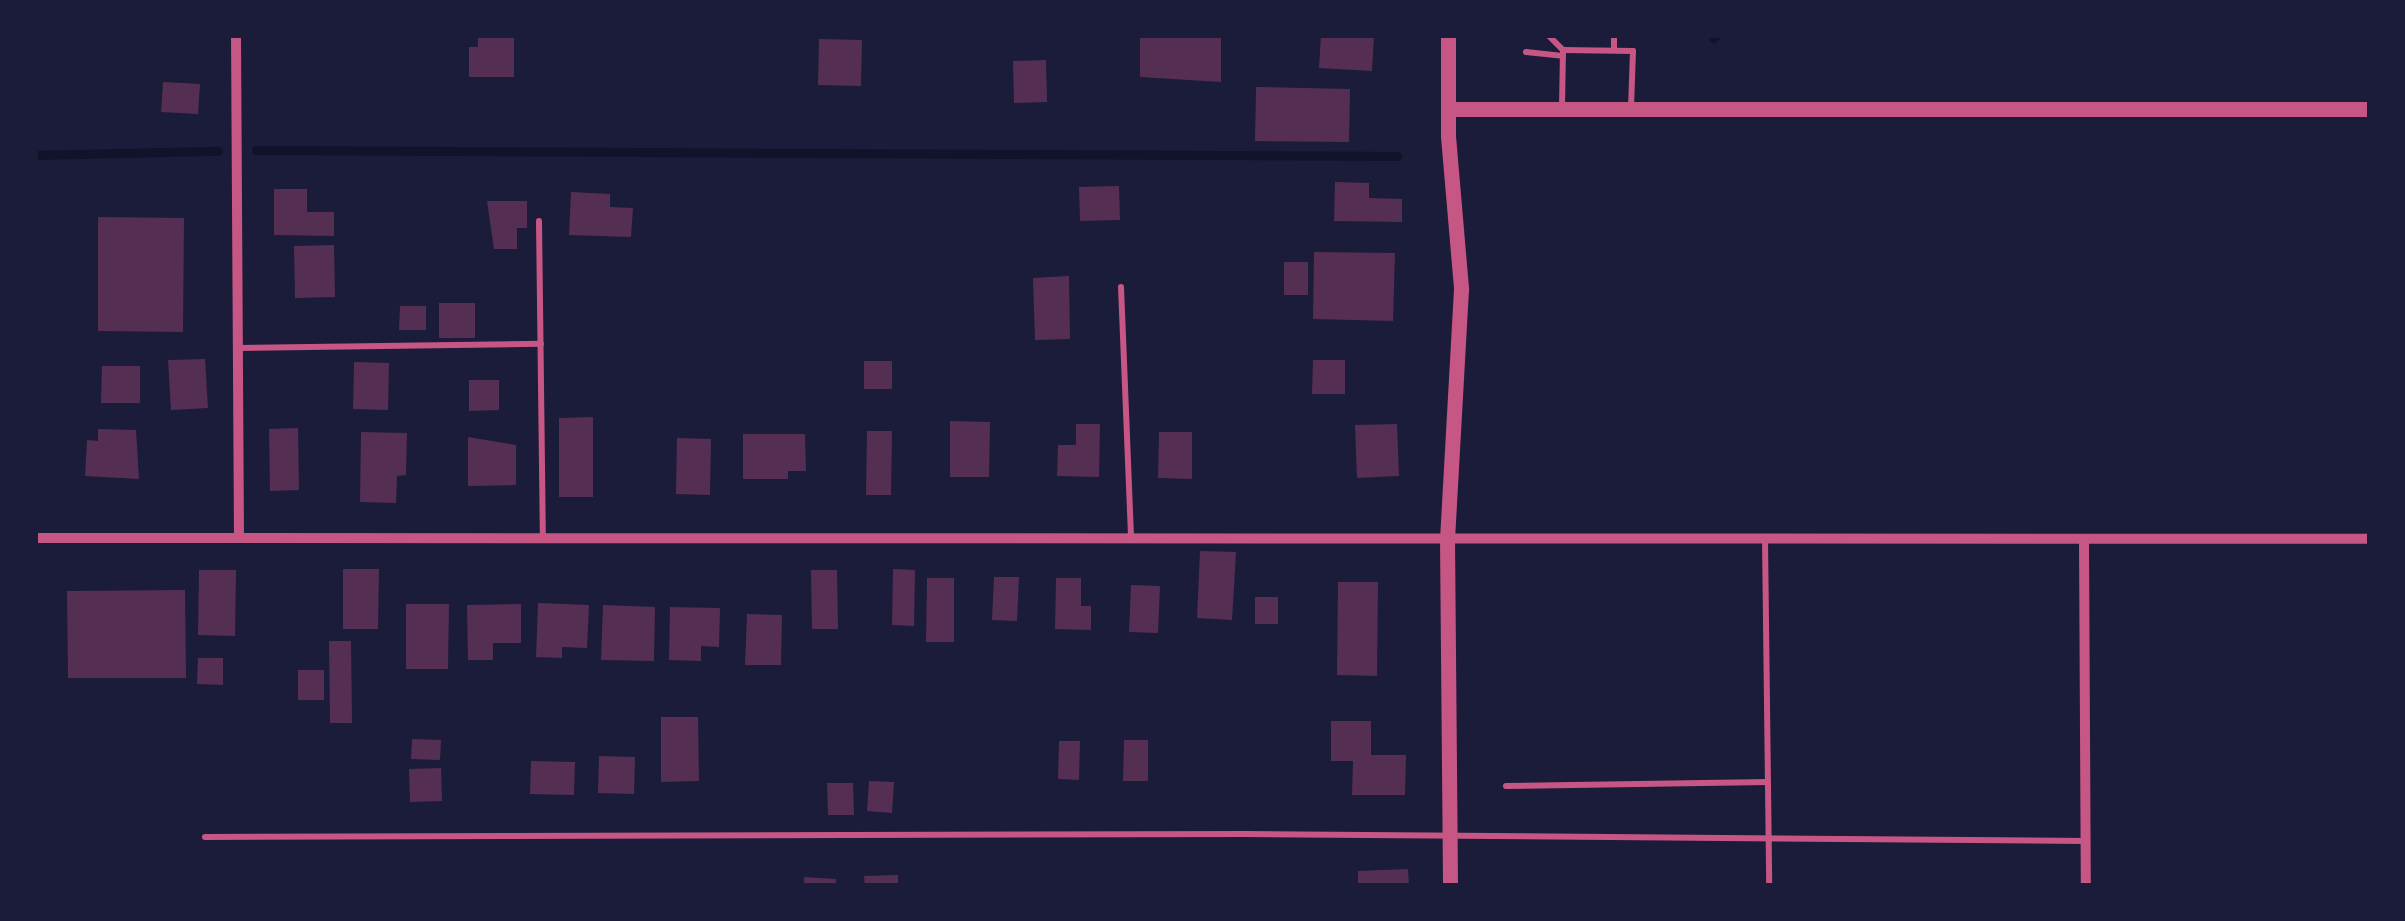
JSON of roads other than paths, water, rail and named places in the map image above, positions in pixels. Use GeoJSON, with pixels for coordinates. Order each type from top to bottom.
{"type":"FeatureCollection","features":[{"type":"Feature","properties":{"kind":"street"},"geometry":{"type":"LineString","coordinates":[[236,35],[238,538]]}},
{"type":"Feature","properties":{"kind":"street"},"geometry":{"type":"LineString","coordinates":[[1448,35],[1448,109],[1461,288],[1447,538],[1450,886]]}},
{"type":"Feature","properties":{"kind":"street"},"geometry":{"type":"LineString","coordinates":[[1448,109],[2370,109]]}},
{"type":"Feature","properties":{"kind":"street"},"geometry":{"type":"LineString","coordinates":[[35,538],[2370,539]]}},
{"type":"Feature","properties":{"kind":"street"},"geometry":{"type":"LineString","coordinates":[[2084,539],[2086,886]]}},
{"type":"Feature","properties":{"kind":"lane"},"geometry":{"type":"LineString","coordinates":[[1548,35],[1563,53],[1562,109]]}},
{"type":"Feature","properties":{"kind":"lane"},"geometry":{"type":"LineString","coordinates":[[1614,35],[1614,50]]}},
{"type":"Feature","properties":{"kind":"lane"},"geometry":{"type":"LineString","coordinates":[[1526,52],[1633,50],[1631,109]]}},
{"type":"Feature","properties":{"kind":"lane"},"geometry":{"type":"LineString","coordinates":[[539,221],[542,538]]}},
{"type":"Feature","properties":{"kind":"lane"},"geometry":{"type":"LineString","coordinates":[[1120,287],[1131,538]]}},
{"type":"Feature","properties":{"kind":"lane"},"geometry":{"type":"LineString","coordinates":[[240,348],[541,344]]}},
{"type":"Feature","properties":{"kind":"lane"},"geometry":{"type":"LineString","coordinates":[[1765,538],[1769,886]]}},
{"type":"Feature","properties":{"kind":"lane"},"geometry":{"type":"LineString","coordinates":[[1506,786],[1768,782]]}},
{"type":"Feature","properties":{"kind":"lane"},"geometry":{"type":"LineString","coordinates":[[205,837],[1450,836],[2086,841]]}},
{"type":"Feature","properties":{"kind":"waterway"},"geometry":{"type":"LineString","coordinates":[[1713,38],[1717,35]]}},
{"type":"Feature","properties":{"kind":"waterway"},"geometry":{"type":"LineString","coordinates":[[256,150],[1397,156]]}},
{"type":"Feature","properties":{"kind":"waterway"},"geometry":{"type":"LineString","coordinates":[[35,155],[218,151]]}}]}
